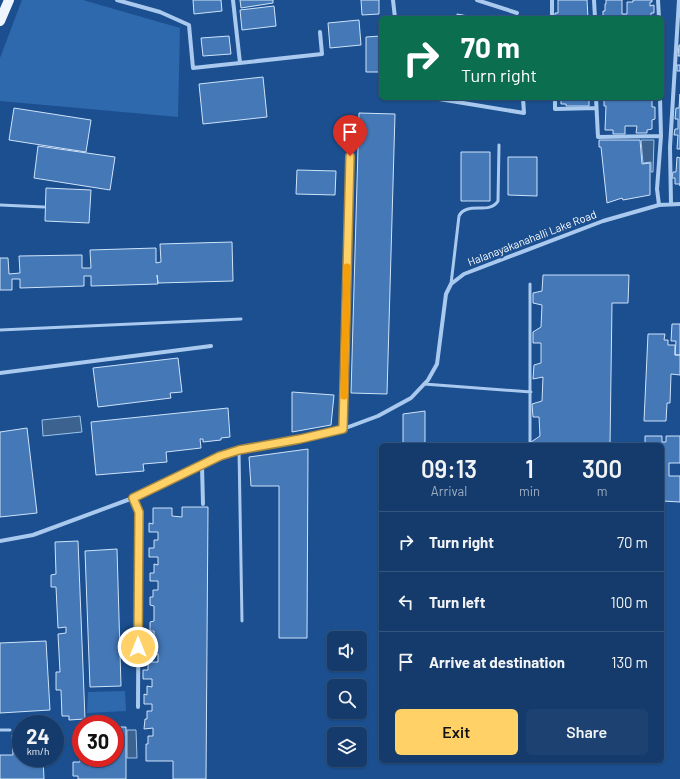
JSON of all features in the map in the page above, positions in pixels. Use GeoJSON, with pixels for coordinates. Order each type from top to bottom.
{"type":"FeatureCollection","features":[{"type":"Feature","properties":{"kind":"main road"},"geometry":{"type":"LineString","coordinates":[[0,21],[9,0]]}},
{"type":"Feature","properties":{"kind":"street"},"geometry":{"type":"LineString","coordinates":[[117,0],[160,12],[189,25],[193,68],[322,54],[320,32]]}},
{"type":"Feature","properties":{"kind":"street"},"geometry":{"type":"LineString","coordinates":[[233,0],[240,63]]}},
{"type":"Feature","properties":{"kind":"street"},"geometry":{"type":"LineString","coordinates":[[393,0],[394,16]]}},
{"type":"Feature","properties":{"kind":"street"},"geometry":{"type":"LineString","coordinates":[[477,0],[517,13]]}},
{"type":"Feature","properties":{"kind":"street"},"geometry":{"type":"LineString","coordinates":[[552,0],[552,16]]}},
{"type":"Feature","properties":{"kind":"street"},"geometry":{"type":"LineString","coordinates":[[594,0],[595,16]]}},
{"type":"Feature","properties":{"kind":"street"},"geometry":{"type":"LineString","coordinates":[[658,0],[659,16]]}},
{"type":"Feature","properties":{"kind":"street"},"geometry":{"type":"LineString","coordinates":[[671,204],[670,147],[679,0]]}},
{"type":"Feature","properties":{"kind":"street"},"geometry":{"type":"LineString","coordinates":[[445,100],[524,113],[523,100]]}},
{"type":"Feature","properties":{"kind":"street"},"geometry":{"type":"LineString","coordinates":[[554,100],[555,109],[596,108]]}},
{"type":"Feature","properties":{"kind":"street"},"geometry":{"type":"LineString","coordinates":[[596,100],[598,136],[661,136]]}},
{"type":"Feature","properties":{"kind":"street"},"geometry":{"type":"LineString","coordinates":[[659,205],[657,189],[661,136],[660,100]]}},
{"type":"Feature","properties":{"kind":"street"},"geometry":{"type":"LineString","coordinates":[[343,429],[350,124]]}},
{"type":"Feature","properties":{"kind":"street"},"geometry":{"type":"LineString","coordinates":[[660,148],[670,147]]}},
{"type":"Feature","properties":{"kind":"street","name":"Halanayakanahalli Lake Road"},"geometry":{"type":"LineString","coordinates":[[452,284],[464,274],[603,221],[659,205],[680,204]]}},
{"type":"Feature","properties":{"kind":"street"},"geometry":{"type":"LineString","coordinates":[[0,541],[33,535],[133,498],[220,456],[239,450],[300,439],[343,429],[378,416],[411,398],[428,380],[437,364],[446,294],[452,284]]}},
{"type":"Feature","properties":{"kind":"street"},"geometry":{"type":"LineString","coordinates":[[0,373],[211,346]]}},
{"type":"Feature","properties":{"kind":"street"},"geometry":{"type":"LineString","coordinates":[[202,466],[203,504]]}},
{"type":"Feature","properties":{"kind":"street"},"geometry":{"type":"LineString","coordinates":[[133,498],[139,512],[138,707]]}},
{"type":"Feature","properties":{"kind":"lane"},"geometry":{"type":"LineString","coordinates":[[452,284],[459,216],[461,211],[466,209],[491,207],[496,205],[498,201],[499,145]]}},
{"type":"Feature","properties":{"kind":"lane"},"geometry":{"type":"LineString","coordinates":[[0,205],[44,207]]}},
{"type":"Feature","properties":{"kind":"lane"},"geometry":{"type":"LineString","coordinates":[[530,284],[530,443]]}},
{"type":"Feature","properties":{"kind":"lane"},"geometry":{"type":"LineString","coordinates":[[0,330],[242,319]]}},
{"type":"Feature","properties":{"kind":"lane"},"geometry":{"type":"LineString","coordinates":[[424,384],[531,392]]}},
{"type":"Feature","properties":{"kind":"lane"},"geometry":{"type":"LineString","coordinates":[[239,450],[242,621]]}},
{"type":"Feature","properties":{"kind":"lane"},"geometry":{"type":"LineString","coordinates":[[0,730],[10,730]]}},
{"type":"Feature","properties":{"kind":"shaded area"},"geometry":{"type":"Polygon","coordinates":[[[22,0],[83,0],[180,28],[178,117],[0,101],[0,58],[22,0]]]}},
{"type":"Feature","properties":{"kind":"shaded area"},"geometry":{"type":"Polygon","coordinates":[[[641,140],[654,140],[653,172],[651,172],[651,162],[643,163],[641,140]]]}},
{"type":"Feature","properties":{"kind":"shaded area"},"geometry":{"type":"Polygon","coordinates":[[[80,416],[82,432],[43,436],[42,420],[80,416]]]}},
{"type":"Feature","properties":{"kind":"shaded area"},"geometry":{"type":"Polygon","coordinates":[[[125,691],[126,711],[87,713],[88,692],[125,691]]]}},
{"type":"Feature","properties":{"kind":"shaded area"},"geometry":{"type":"Polygon","coordinates":[[[127,730],[136,730],[137,758],[127,758],[127,730]]]}},
{"type":"Feature","properties":{"kind":"building"},"geometry":{"type":"Polygon","coordinates":[[[193,0],[221,0],[222,11],[194,14],[193,0]]]}},
{"type":"Feature","properties":{"kind":"building"},"geometry":{"type":"Polygon","coordinates":[[[240,0],[273,0],[273,3],[241,8],[240,0]]]}},
{"type":"Feature","properties":{"kind":"building"},"geometry":{"type":"Polygon","coordinates":[[[361,0],[379,0],[379,14],[362,15],[361,0]]]}},
{"type":"Feature","properties":{"kind":"building"},"geometry":{"type":"Polygon","coordinates":[[[558,0],[587,0],[588,16],[555,16],[555,13],[558,13],[558,0]]]}},
{"type":"Feature","properties":{"kind":"building"},"geometry":{"type":"Polygon","coordinates":[[[606,0],[622,0],[622,14],[627,14],[627,2],[633,2],[633,0],[652,0],[652,2],[650,2],[650,6],[654,5],[654,13],[651,13],[651,16],[603,16],[603,11],[605,11],[606,0]]]}},
{"type":"Feature","properties":{"kind":"building"},"geometry":{"type":"Polygon","coordinates":[[[274,6],[276,26],[242,30],[240,10],[274,6]]]}},
{"type":"Feature","properties":{"kind":"building"},"geometry":{"type":"Polygon","coordinates":[[[457,14],[468,16],[457,16],[457,14]]]}},
{"type":"Feature","properties":{"kind":"building"},"geometry":{"type":"Polygon","coordinates":[[[359,20],[361,45],[330,48],[328,23],[359,20]]]}},
{"type":"Feature","properties":{"kind":"building"},"geometry":{"type":"Polygon","coordinates":[[[229,36],[231,54],[203,56],[201,38],[229,36]]]}},
{"type":"Feature","properties":{"kind":"building"},"geometry":{"type":"Polygon","coordinates":[[[379,36],[379,72],[366,72],[366,37],[379,36]]]}},
{"type":"Feature","properties":{"kind":"building"},"geometry":{"type":"Polygon","coordinates":[[[679,45],[680,56],[678,56],[679,45]]]}},
{"type":"Feature","properties":{"kind":"building"},"geometry":{"type":"Polygon","coordinates":[[[677,65],[680,65],[680,71],[677,71],[677,65]]]}},
{"type":"Feature","properties":{"kind":"building"},"geometry":{"type":"Polygon","coordinates":[[[263,77],[267,117],[203,124],[199,84],[263,77]]]}},
{"type":"Feature","properties":{"kind":"building"},"geometry":{"type":"Polygon","coordinates":[[[680,94],[680,149],[677,149],[678,135],[674,135],[675,129],[678,129],[678,119],[675,119],[676,108],[679,108],[680,94]]]}},
{"type":"Feature","properties":{"kind":"building"},"geometry":{"type":"Polygon","coordinates":[[[561,100],[589,100],[589,106],[566,106],[566,104],[561,104],[561,100]]]}},
{"type":"Feature","properties":{"kind":"building"},"geometry":{"type":"Polygon","coordinates":[[[604,100],[652,100],[652,107],[655,107],[655,119],[652,120],[652,129],[647,130],[647,133],[636,133],[637,126],[625,126],[625,134],[613,134],[613,130],[605,130],[606,106],[604,106],[604,100]]]}},
{"type":"Feature","properties":{"kind":"building"},"geometry":{"type":"Polygon","coordinates":[[[14,108],[91,120],[86,152],[9,140],[14,108]]]}},
{"type":"Feature","properties":{"kind":"building"},"geometry":{"type":"Polygon","coordinates":[[[359,113],[395,114],[387,394],[351,393],[359,113]]]}},
{"type":"Feature","properties":{"kind":"building"},"geometry":{"type":"Polygon","coordinates":[[[599,140],[640,140],[642,164],[650,163],[650,195],[623,200],[622,198],[607,203],[599,140]]]}},
{"type":"Feature","properties":{"kind":"building"},"geometry":{"type":"Polygon","coordinates":[[[38,146],[115,157],[110,190],[34,178],[38,146]]]}},
{"type":"Feature","properties":{"kind":"building"},"geometry":{"type":"Polygon","coordinates":[[[461,152],[490,152],[490,201],[461,201],[461,152]]]}},
{"type":"Feature","properties":{"kind":"building"},"geometry":{"type":"Polygon","coordinates":[[[508,157],[537,157],[537,196],[508,195],[508,157]]]}},
{"type":"Feature","properties":{"kind":"building"},"geometry":{"type":"Polygon","coordinates":[[[677,157],[680,158],[680,184],[675,184],[675,178],[672,178],[673,172],[676,172],[677,157]]]}},
{"type":"Feature","properties":{"kind":"building"},"geometry":{"type":"Polygon","coordinates":[[[297,170],[336,171],[335,195],[296,194],[297,170]]]}},
{"type":"Feature","properties":{"kind":"building"},"geometry":{"type":"Polygon","coordinates":[[[46,188],[91,190],[89,223],[45,221],[46,188]]]}},
{"type":"Feature","properties":{"kind":"building"},"geometry":{"type":"Polygon","coordinates":[[[232,242],[233,281],[158,283],[157,275],[158,284],[91,286],[91,276],[84,276],[84,286],[20,288],[20,279],[12,279],[12,290],[0,290],[0,258],[8,258],[9,274],[20,273],[19,256],[82,255],[82,268],[91,268],[90,250],[156,248],[156,263],[161,262],[160,244],[232,242]]]}},
{"type":"Feature","properties":{"kind":"building"},"geometry":{"type":"Polygon","coordinates":[[[543,275],[629,275],[628,303],[612,303],[610,443],[531,443],[540,436],[539,417],[533,417],[532,404],[542,401],[543,377],[533,379],[534,365],[541,363],[541,343],[533,343],[533,332],[541,327],[542,305],[533,303],[533,293],[542,291],[543,275]]]}},
{"type":"Feature","properties":{"kind":"building"},"geometry":{"type":"Polygon","coordinates":[[[672,324],[680,324],[680,355],[675,355],[676,341],[671,341],[672,324]]]}},
{"type":"Feature","properties":{"kind":"building"},"geometry":{"type":"Polygon","coordinates":[[[648,334],[665,334],[664,340],[668,340],[668,345],[675,345],[675,355],[680,355],[680,375],[671,374],[670,403],[667,403],[666,421],[644,421],[648,334]]]}},
{"type":"Feature","properties":{"kind":"building"},"geometry":{"type":"Polygon","coordinates":[[[178,358],[182,392],[170,393],[171,398],[98,407],[93,368],[178,358]]]}},
{"type":"Feature","properties":{"kind":"building"},"geometry":{"type":"Polygon","coordinates":[[[292,392],[334,395],[331,425],[292,432],[292,392]]]}},
{"type":"Feature","properties":{"kind":"building"},"geometry":{"type":"Polygon","coordinates":[[[228,408],[230,437],[221,438],[221,440],[203,442],[203,439],[200,439],[201,448],[166,452],[167,462],[143,464],[144,471],[96,475],[91,422],[228,408]]]}},
{"type":"Feature","properties":{"kind":"building"},"geometry":{"type":"Polygon","coordinates":[[[425,411],[425,443],[403,443],[403,414],[425,411]]]}},
{"type":"Feature","properties":{"kind":"building"},"geometry":{"type":"Polygon","coordinates":[[[27,428],[37,513],[0,517],[0,432],[27,428]]]}},
{"type":"Feature","properties":{"kind":"building"},"geometry":{"type":"Polygon","coordinates":[[[645,436],[662,436],[662,442],[666,442],[666,436],[680,436],[680,463],[669,463],[669,476],[680,476],[680,502],[664,501],[664,443],[645,443],[645,436]]]}},
{"type":"Feature","properties":{"kind":"building"},"geometry":{"type":"Polygon","coordinates":[[[308,449],[307,638],[279,638],[279,486],[251,486],[249,457],[308,449]]]}},
{"type":"Feature","properties":{"kind":"building"},"geometry":{"type":"Polygon","coordinates":[[[182,507],[208,507],[206,779],[173,779],[173,761],[146,761],[146,744],[148,744],[148,736],[153,736],[153,728],[144,729],[145,719],[147,719],[147,711],[152,711],[152,704],[144,704],[144,694],[147,695],[147,686],[152,687],[152,679],[143,679],[143,670],[148,670],[148,662],[158,662],[158,654],[150,654],[150,645],[154,645],[154,631],[150,631],[150,622],[154,621],[154,606],[150,605],[150,597],[153,597],[153,590],[158,590],[158,581],[150,581],[150,573],[154,573],[154,564],[158,565],[158,557],[149,557],[149,548],[154,548],[154,540],[158,540],[158,532],[149,532],[149,523],[153,524],[153,508],[172,508],[172,516],[182,517],[182,507]]]}},
{"type":"Feature","properties":{"kind":"building"},"geometry":{"type":"Polygon","coordinates":[[[78,541],[85,715],[72,715],[72,720],[69,720],[69,716],[62,715],[61,690],[56,690],[56,672],[60,672],[58,634],[66,633],[66,627],[58,628],[56,587],[51,587],[51,575],[56,574],[55,542],[78,541]]]}},
{"type":"Feature","properties":{"kind":"building"},"geometry":{"type":"Polygon","coordinates":[[[117,549],[121,686],[90,687],[85,551],[117,549]]]}},
{"type":"Feature","properties":{"kind":"building"},"geometry":{"type":"Polygon","coordinates":[[[46,641],[50,710],[0,713],[0,643],[46,641]]]}},
{"type":"Feature","properties":{"kind":"building"},"geometry":{"type":"Polygon","coordinates":[[[124,727],[126,727],[126,779],[78,779],[78,776],[73,776],[73,767],[124,767],[124,727]]]}},
{"type":"Feature","properties":{"kind":"building"},"geometry":{"type":"Polygon","coordinates":[[[0,755],[12,755],[12,767],[43,767],[44,779],[0,779],[0,755]]]}},
{"type":"Feature","properties":{"kind":"slow traffic"},"geometry":{"type":"LineString","coordinates":[[344,396],[347,267]]}},
{"type":"Feature","properties":{"kind":"route"},"geometry":{"type":"LineString","coordinates":[[138,647],[139,512],[133,498],[198,468],[220,456],[239,450],[300,439],[343,429],[350,156]]}}]}
